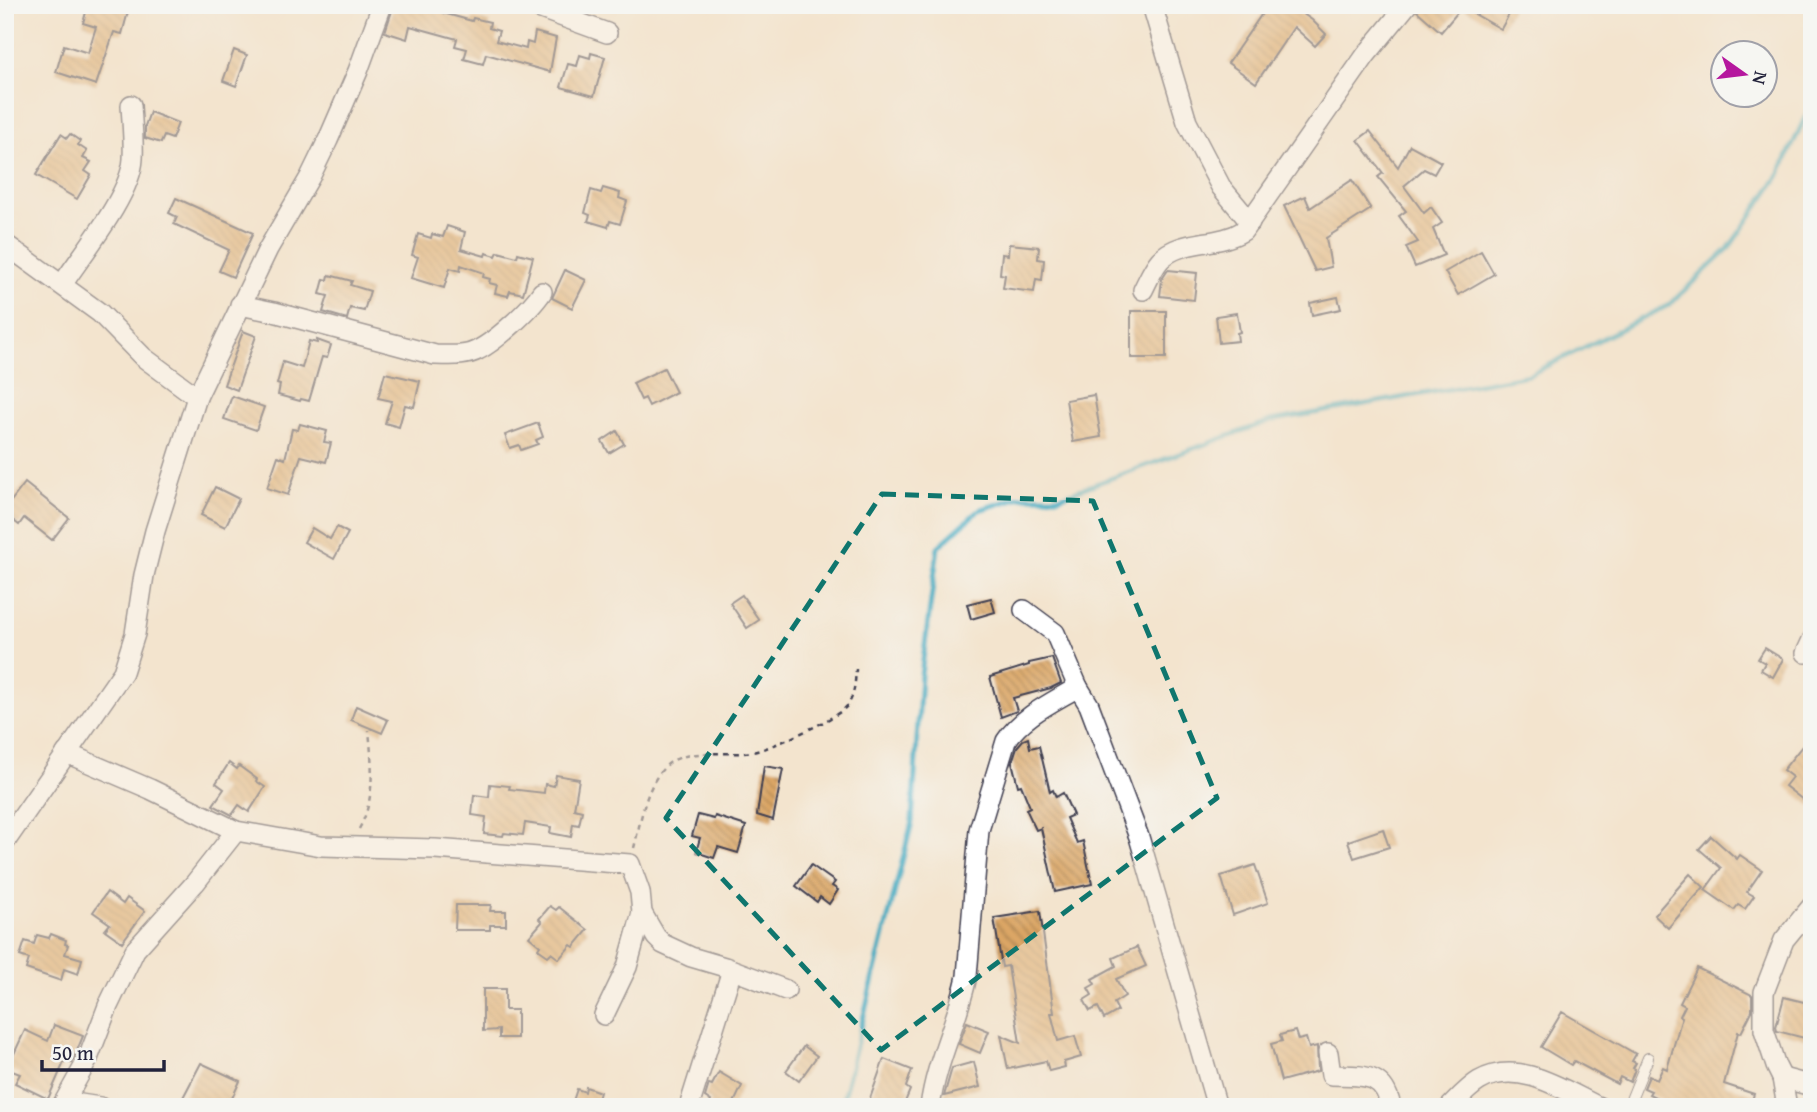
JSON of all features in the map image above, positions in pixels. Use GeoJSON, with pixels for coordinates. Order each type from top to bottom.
{"type":"FeatureCollection","features":[{"type":"Feature","properties":{"kind":"street"},"geometry":{"type":"LineString","coordinates":[[5,842],[123,672],[135,634],[144,575],[155,531],[197,397],[268,248],[310,177],[328,140],[358,71],[382,5]]}},
{"type":"Feature","properties":{"kind":"street"},"geometry":{"type":"LineString","coordinates":[[530,5],[607,33]]}},
{"type":"Feature","properties":{"kind":"street"},"geometry":{"type":"LineString","coordinates":[[1152,5],[1187,122],[1221,187],[1250,222]]}},
{"type":"Feature","properties":{"kind":"street"},"geometry":{"type":"LineString","coordinates":[[1143,290],[1158,261],[1176,248],[1233,237],[1243,231],[1366,55],[1407,5]]}},
{"type":"Feature","properties":{"kind":"street"},"geometry":{"type":"LineString","coordinates":[[62,285],[118,201],[128,180],[133,161],[131,105]]}},
{"type":"Feature","properties":{"kind":"street"},"geometry":{"type":"LineString","coordinates":[[5,244],[100,313],[143,357],[197,397]]}},
{"type":"Feature","properties":{"kind":"street"},"geometry":{"type":"LineString","coordinates":[[240,305],[435,355],[462,355],[478,350],[496,336],[533,305],[542,292]]}},
{"type":"Feature","properties":{"kind":"street"},"geometry":{"type":"LineString","coordinates":[[1024,610],[1055,633],[1078,687],[1089,705],[1139,836],[1217,1107]]}},
{"type":"Feature","properties":{"kind":"street"},"geometry":{"type":"LineString","coordinates":[[930,1107],[941,1058],[963,995],[979,830],[1006,741],[1027,719],[1078,687]]}},
{"type":"Feature","properties":{"kind":"street"},"geometry":{"type":"LineString","coordinates":[[66,753],[150,789],[236,831],[298,843],[435,849],[629,864],[639,892],[642,913],[656,937],[669,948],[786,990]]}},
{"type":"Feature","properties":{"kind":"street"},"geometry":{"type":"LineString","coordinates":[[62,1105],[87,1061],[108,1006],[135,950],[195,883],[236,831]]}},
{"type":"Feature","properties":{"kind":"street"},"geometry":{"type":"LineString","coordinates":[[1787,1107],[1782,1078],[1764,1030],[1765,992],[1784,940],[1812,906]]}},
{"type":"Feature","properties":{"kind":"street"},"geometry":{"type":"LineString","coordinates":[[604,1015],[627,967],[642,913]]}},
{"type":"Feature","properties":{"kind":"street"},"geometry":{"type":"LineString","coordinates":[[689,1107],[732,970]]}},
{"type":"Feature","properties":{"kind":"street"},"geometry":{"type":"LineString","coordinates":[[1328,1053],[1331,1075],[1375,1079],[1388,1091],[1391,1107]]}},
{"type":"Feature","properties":{"kind":"street"},"geometry":{"type":"LineString","coordinates":[[1450,1107],[1479,1081],[1501,1073],[1534,1077],[1599,1107]]}},
{"type":"Feature","properties":{"kind":"street"},"geometry":{"type":"LineString","coordinates":[[1782,1078],[1812,1086]]}},
{"type":"Feature","properties":{"kind":"street"},"geometry":{"type":"LineString","coordinates":[[62,1105],[74,1102],[100,1107]]}},
{"type":"Feature","properties":{"kind":"lane"},"geometry":{"type":"LineString","coordinates":[[1628,1107],[1648,1058]]}},
{"type":"Feature","properties":{"kind":"path"},"geometry":{"type":"LineString","coordinates":[[1803,5],[1808,12]]}},
{"type":"Feature","properties":{"kind":"path"},"geometry":{"type":"LineString","coordinates":[[629,864],[650,789],[668,764],[683,757],[753,752],[786,740],[846,707],[853,694],[856,669]]}},
{"type":"Feature","properties":{"kind":"path"},"geometry":{"type":"LineString","coordinates":[[349,847],[365,818],[371,794],[369,730]]}},
{"type":"Feature","properties":{"kind":"highlighted area"},"geometry":{"type":"Polygon","coordinates":[[[882,494],[1093,501],[1217,798],[881,1050],[666,818],[882,494]]]}},
{"type":"Feature","properties":{"kind":"building"},"geometry":{"type":"Polygon","coordinates":[[[88,5],[120,5],[129,8],[122,34],[114,32],[96,85],[56,72],[64,45],[88,53],[96,27],[83,23],[88,5]]]}},
{"type":"Feature","properties":{"kind":"building"},"geometry":{"type":"Polygon","coordinates":[[[394,5],[445,5],[443,13],[472,21],[473,18],[490,22],[489,28],[499,31],[496,41],[526,49],[527,42],[533,44],[535,32],[556,38],[550,72],[486,54],[483,64],[464,59],[467,49],[455,46],[457,39],[410,26],[407,39],[385,32],[394,5]]]}},
{"type":"Feature","properties":{"kind":"building"},"geometry":{"type":"Polygon","coordinates":[[[1268,5],[1290,5],[1312,20],[1326,34],[1315,46],[1294,27],[1256,83],[1228,63],[1268,5]]]}},
{"type":"Feature","properties":{"kind":"building"},"geometry":{"type":"Polygon","coordinates":[[[1419,5],[1505,5],[1512,9],[1501,29],[1462,7],[1441,32],[1417,11],[1419,5]]]}},
{"type":"Feature","properties":{"kind":"building"},"geometry":{"type":"Polygon","coordinates":[[[234,50],[247,55],[236,86],[223,81],[234,50]]]}},
{"type":"Feature","properties":{"kind":"building"},"geometry":{"type":"Polygon","coordinates":[[[591,53],[605,57],[594,96],[561,87],[568,64],[577,66],[580,55],[590,58],[591,53]]]}},
{"type":"Feature","properties":{"kind":"building"},"geometry":{"type":"Polygon","coordinates":[[[150,112],[178,123],[172,139],[164,136],[161,143],[145,138],[145,126],[150,112]]]}},
{"type":"Feature","properties":{"kind":"building"},"geometry":{"type":"Polygon","coordinates":[[[1370,131],[1398,167],[1410,145],[1441,162],[1434,174],[1424,169],[1404,186],[1424,213],[1431,207],[1442,223],[1433,229],[1444,255],[1415,267],[1406,247],[1418,242],[1399,216],[1406,211],[1378,177],[1383,173],[1358,140],[1370,131]]]}},
{"type":"Feature","properties":{"kind":"building"},"geometry":{"type":"Polygon","coordinates":[[[61,134],[67,138],[70,134],[80,141],[78,145],[87,151],[83,158],[91,162],[85,171],[91,175],[77,199],[36,175],[61,134]]]}},
{"type":"Feature","properties":{"kind":"building"},"geometry":{"type":"Polygon","coordinates":[[[1352,180],[1371,209],[1326,238],[1331,267],[1315,271],[1284,206],[1305,196],[1310,208],[1352,180]]]}},
{"type":"Feature","properties":{"kind":"building"},"geometry":{"type":"Polygon","coordinates":[[[603,188],[620,193],[619,198],[627,201],[620,224],[610,221],[608,227],[588,221],[590,215],[585,213],[591,190],[601,193],[603,188]]]}},
{"type":"Feature","properties":{"kind":"building"},"geometry":{"type":"Polygon","coordinates":[[[176,198],[253,233],[233,277],[219,271],[229,250],[174,224],[177,217],[169,213],[176,198]]]}},
{"type":"Feature","properties":{"kind":"building"},"geometry":{"type":"Polygon","coordinates":[[[447,226],[465,232],[461,249],[485,256],[486,253],[496,256],[498,252],[517,257],[518,253],[533,257],[523,294],[510,291],[508,296],[495,293],[497,285],[489,283],[490,279],[483,277],[484,273],[461,265],[460,271],[450,268],[444,288],[411,278],[418,257],[412,255],[418,234],[431,238],[432,234],[443,237],[447,226]]]}},
{"type":"Feature","properties":{"kind":"building"},"geometry":{"type":"Polygon","coordinates":[[[1009,244],[1039,247],[1038,259],[1044,260],[1042,280],[1036,279],[1034,292],[1003,288],[1005,275],[1000,274],[1002,254],[1008,255],[1009,244]]]}},
{"type":"Feature","properties":{"kind":"building"},"geometry":{"type":"Polygon","coordinates":[[[1481,251],[1494,274],[1458,295],[1445,272],[1481,251]]]}},
{"type":"Feature","properties":{"kind":"building"},"geometry":{"type":"Polygon","coordinates":[[[565,270],[586,280],[572,308],[552,298],[565,270]]]}},
{"type":"Feature","properties":{"kind":"building"},"geometry":{"type":"Polygon","coordinates":[[[1168,270],[1197,273],[1194,300],[1160,296],[1162,279],[1168,270]]]}},
{"type":"Feature","properties":{"kind":"building"},"geometry":{"type":"Polygon","coordinates":[[[329,275],[352,281],[350,285],[370,291],[364,311],[350,308],[347,319],[323,312],[328,296],[320,294],[324,279],[328,280],[329,275]]]}},
{"type":"Feature","properties":{"kind":"building"},"geometry":{"type":"Polygon","coordinates":[[[1338,297],[1341,309],[1312,315],[1310,303],[1338,297]]]}},
{"type":"Feature","properties":{"kind":"building"},"geometry":{"type":"Polygon","coordinates":[[[1131,311],[1166,311],[1166,358],[1131,358],[1131,311]]]}},
{"type":"Feature","properties":{"kind":"building"},"geometry":{"type":"Polygon","coordinates":[[[1237,313],[1240,332],[1237,333],[1238,341],[1219,343],[1216,316],[1237,313]]]}},
{"type":"Feature","properties":{"kind":"building"},"geometry":{"type":"Polygon","coordinates":[[[243,331],[256,336],[237,390],[224,385],[243,331]]]}},
{"type":"Feature","properties":{"kind":"building"},"geometry":{"type":"Polygon","coordinates":[[[317,340],[331,345],[327,358],[322,357],[309,401],[278,395],[280,385],[277,384],[283,362],[302,368],[309,341],[317,343],[317,340]]]}},
{"type":"Feature","properties":{"kind":"building"},"geometry":{"type":"Polygon","coordinates":[[[664,368],[676,392],[649,406],[645,398],[641,400],[633,383],[664,368]]]}},
{"type":"Feature","properties":{"kind":"building"},"geometry":{"type":"Polygon","coordinates":[[[385,373],[420,381],[414,407],[405,405],[399,427],[385,423],[392,401],[378,398],[385,373]]]}},
{"type":"Feature","properties":{"kind":"building"},"geometry":{"type":"Polygon","coordinates":[[[1094,395],[1101,437],[1073,442],[1066,400],[1094,395]]]}},
{"type":"Feature","properties":{"kind":"building"},"geometry":{"type":"Polygon","coordinates":[[[232,396],[264,407],[256,430],[224,419],[232,396]]]}},
{"type":"Feature","properties":{"kind":"building"},"geometry":{"type":"Polygon","coordinates":[[[538,423],[543,437],[536,440],[538,444],[521,450],[519,445],[510,448],[505,435],[538,423]]]}},
{"type":"Feature","properties":{"kind":"building"},"geometry":{"type":"Polygon","coordinates":[[[300,424],[327,431],[324,442],[331,443],[326,462],[301,456],[288,495],[267,488],[278,456],[285,459],[292,429],[298,430],[300,424]]]}},
{"type":"Feature","properties":{"kind":"building"},"geometry":{"type":"Polygon","coordinates":[[[617,431],[624,444],[609,453],[602,441],[617,431]]]}},
{"type":"Feature","properties":{"kind":"building"},"geometry":{"type":"Polygon","coordinates":[[[25,483],[69,518],[52,540],[24,518],[19,525],[5,514],[5,509],[25,483]]]}},
{"type":"Feature","properties":{"kind":"building"},"geometry":{"type":"Polygon","coordinates":[[[215,487],[239,499],[225,527],[201,515],[215,487]]]}},
{"type":"Feature","properties":{"kind":"building"},"geometry":{"type":"Polygon","coordinates":[[[337,527],[348,533],[334,559],[304,542],[312,528],[330,539],[337,527]]]}},
{"type":"Feature","properties":{"kind":"building"},"geometry":{"type":"Polygon","coordinates":[[[742,595],[759,620],[747,628],[730,603],[742,595]]]}},
{"type":"Feature","properties":{"kind":"building"},"geometry":{"type":"Polygon","coordinates":[[[991,598],[995,612],[971,619],[967,604],[991,598]]]}},
{"type":"Feature","properties":{"kind":"building"},"geometry":{"type":"Polygon","coordinates":[[[1765,648],[1783,659],[1773,677],[1761,670],[1765,663],[1758,659],[1765,648]]]}},
{"type":"Feature","properties":{"kind":"building"},"geometry":{"type":"Polygon","coordinates":[[[1052,658],[1061,683],[1013,698],[1017,711],[1001,717],[990,677],[1052,658]]]}},
{"type":"Feature","properties":{"kind":"building"},"geometry":{"type":"Polygon","coordinates":[[[356,706],[388,720],[382,733],[351,720],[356,706]]]}},
{"type":"Feature","properties":{"kind":"building"},"geometry":{"type":"Polygon","coordinates":[[[1028,738],[1030,748],[1039,746],[1050,792],[1053,790],[1056,797],[1063,793],[1073,815],[1066,818],[1077,843],[1083,841],[1092,884],[1055,892],[1041,828],[1036,830],[1026,809],[1030,807],[1021,785],[1018,786],[1012,762],[1017,747],[1028,738]]]}},
{"type":"Feature","properties":{"kind":"building"},"geometry":{"type":"Polygon","coordinates":[[[1803,745],[1812,752],[1812,807],[1785,786],[1792,777],[1783,770],[1803,745]]]}},
{"type":"Feature","properties":{"kind":"building"},"geometry":{"type":"Polygon","coordinates":[[[229,763],[237,769],[239,766],[265,787],[249,812],[239,805],[232,815],[213,805],[224,789],[216,783],[229,763]]]}},
{"type":"Feature","properties":{"kind":"building"},"geometry":{"type":"Polygon","coordinates":[[[764,766],[783,769],[773,820],[757,815],[764,766]]]}},
{"type":"Feature","properties":{"kind":"building"},"geometry":{"type":"Polygon","coordinates":[[[556,775],[579,779],[574,809],[582,811],[579,825],[573,824],[571,837],[550,833],[551,827],[525,823],[523,835],[484,834],[486,817],[472,815],[474,795],[489,797],[490,784],[544,793],[545,784],[554,786],[556,775]]]}},
{"type":"Feature","properties":{"kind":"building"},"geometry":{"type":"Polygon","coordinates":[[[698,815],[714,819],[715,816],[746,826],[738,853],[718,847],[714,858],[696,852],[700,838],[692,836],[698,815]]]}},
{"type":"Feature","properties":{"kind":"building"},"geometry":{"type":"Polygon","coordinates":[[[1383,829],[1389,847],[1354,858],[1348,841],[1383,829]]]}},
{"type":"Feature","properties":{"kind":"building"},"geometry":{"type":"Polygon","coordinates":[[[1711,836],[1737,859],[1740,855],[1762,870],[1747,892],[1754,896],[1745,909],[1738,905],[1734,910],[1705,890],[1721,868],[1699,849],[1711,836]]]}},
{"type":"Feature","properties":{"kind":"building"},"geometry":{"type":"Polygon","coordinates":[[[811,865],[835,882],[832,886],[838,890],[829,904],[820,897],[817,902],[796,886],[811,865]]]}},
{"type":"Feature","properties":{"kind":"building"},"geometry":{"type":"Polygon","coordinates":[[[1255,865],[1268,903],[1233,915],[1221,876],[1255,865]]]}},
{"type":"Feature","properties":{"kind":"building"},"geometry":{"type":"Polygon","coordinates":[[[1690,874],[1704,887],[1668,928],[1654,915],[1690,874]]]}},
{"type":"Feature","properties":{"kind":"building"},"geometry":{"type":"Polygon","coordinates":[[[107,892],[123,904],[127,898],[145,911],[122,942],[105,930],[110,924],[93,912],[107,892]]]}},
{"type":"Feature","properties":{"kind":"building"},"geometry":{"type":"Polygon","coordinates":[[[456,905],[491,905],[490,911],[506,911],[506,925],[490,925],[490,930],[455,930],[456,905]]]}},
{"type":"Feature","properties":{"kind":"building"},"geometry":{"type":"Polygon","coordinates":[[[550,906],[556,910],[559,907],[588,930],[574,947],[571,945],[559,959],[538,949],[540,946],[529,937],[542,922],[539,919],[550,906]]]}},
{"type":"Feature","properties":{"kind":"building"},"geometry":{"type":"Polygon","coordinates":[[[1040,911],[1054,1013],[1051,1013],[1058,1041],[1075,1036],[1081,1057],[1064,1062],[1065,1067],[1049,1071],[1046,1061],[1008,1069],[1001,1035],[1020,1043],[1008,966],[1002,967],[994,918],[1040,911]]]}},
{"type":"Feature","properties":{"kind":"building"},"geometry":{"type":"Polygon","coordinates":[[[51,934],[66,940],[65,944],[68,945],[65,954],[82,959],[78,974],[64,969],[61,981],[26,969],[29,959],[20,956],[25,941],[34,944],[37,935],[49,938],[51,934]]]}},
{"type":"Feature","properties":{"kind":"building"},"geometry":{"type":"Polygon","coordinates":[[[1137,947],[1146,966],[1116,979],[1125,996],[1114,1003],[1118,1011],[1104,1019],[1098,1007],[1090,1011],[1084,1000],[1092,995],[1088,988],[1095,984],[1092,979],[1116,966],[1113,958],[1137,947]]]}},
{"type":"Feature","properties":{"kind":"building"},"geometry":{"type":"Polygon","coordinates":[[[1697,968],[1752,995],[1752,1011],[1741,1033],[1738,1032],[1724,1084],[1754,1094],[1750,1107],[1662,1107],[1665,1102],[1649,1094],[1651,1091],[1644,1088],[1649,1076],[1657,1080],[1663,1067],[1667,1069],[1685,1006],[1680,1003],[1697,968]]]}},
{"type":"Feature","properties":{"kind":"building"},"geometry":{"type":"Polygon","coordinates":[[[483,989],[505,989],[505,1010],[517,1010],[517,1038],[499,1038],[499,1030],[483,1031],[483,989]]]}},
{"type":"Feature","properties":{"kind":"building"},"geometry":{"type":"Polygon","coordinates":[[[1784,997],[1812,1004],[1812,1040],[1777,1031],[1784,997]]]}},
{"type":"Feature","properties":{"kind":"building"},"geometry":{"type":"Polygon","coordinates":[[[1562,1012],[1636,1054],[1632,1061],[1636,1063],[1630,1082],[1620,1077],[1617,1084],[1574,1061],[1571,1065],[1541,1047],[1562,1012]]]}},
{"type":"Feature","properties":{"kind":"building"},"geometry":{"type":"Polygon","coordinates":[[[967,1022],[989,1031],[980,1053],[959,1044],[967,1022]]]}},
{"type":"Feature","properties":{"kind":"building"},"geometry":{"type":"Polygon","coordinates":[[[54,1025],[83,1036],[72,1063],[65,1060],[48,1099],[15,1083],[20,1074],[7,1069],[25,1030],[48,1041],[54,1025]]]}},
{"type":"Feature","properties":{"kind":"building"},"geometry":{"type":"Polygon","coordinates":[[[1295,1031],[1298,1040],[1306,1038],[1309,1048],[1317,1046],[1318,1071],[1281,1081],[1271,1044],[1282,1041],[1280,1035],[1295,1031]]]}},
{"type":"Feature","properties":{"kind":"building"},"geometry":{"type":"Polygon","coordinates":[[[804,1046],[817,1056],[799,1081],[786,1071],[804,1046]]]}},
{"type":"Feature","properties":{"kind":"building"},"geometry":{"type":"Polygon","coordinates":[[[884,1059],[912,1070],[906,1087],[910,1090],[903,1107],[867,1107],[884,1059]]]}},
{"type":"Feature","properties":{"kind":"building"},"geometry":{"type":"Polygon","coordinates":[[[974,1062],[980,1087],[944,1096],[952,1068],[974,1062]]]}},
{"type":"Feature","properties":{"kind":"building"},"geometry":{"type":"Polygon","coordinates":[[[201,1063],[240,1081],[228,1107],[178,1107],[201,1063]]]}},
{"type":"Feature","properties":{"kind":"building"},"geometry":{"type":"Polygon","coordinates":[[[719,1072],[742,1086],[732,1107],[708,1107],[711,1101],[705,1097],[709,1084],[712,1085],[719,1072]]]}},
{"type":"Feature","properties":{"kind":"building"},"geometry":{"type":"Polygon","coordinates":[[[586,1087],[600,1092],[596,1107],[571,1107],[577,1089],[585,1092],[586,1087]]]}},
{"type":"Feature","properties":{"kind":"waterway"},"geometry":{"type":"LineString","coordinates":[[841,1107],[912,822],[921,675],[938,547],[979,510],[1020,497],[1059,497],[1270,421],[1529,375],[1669,305],[1728,249],[1778,177],[1812,102]]}}]}
